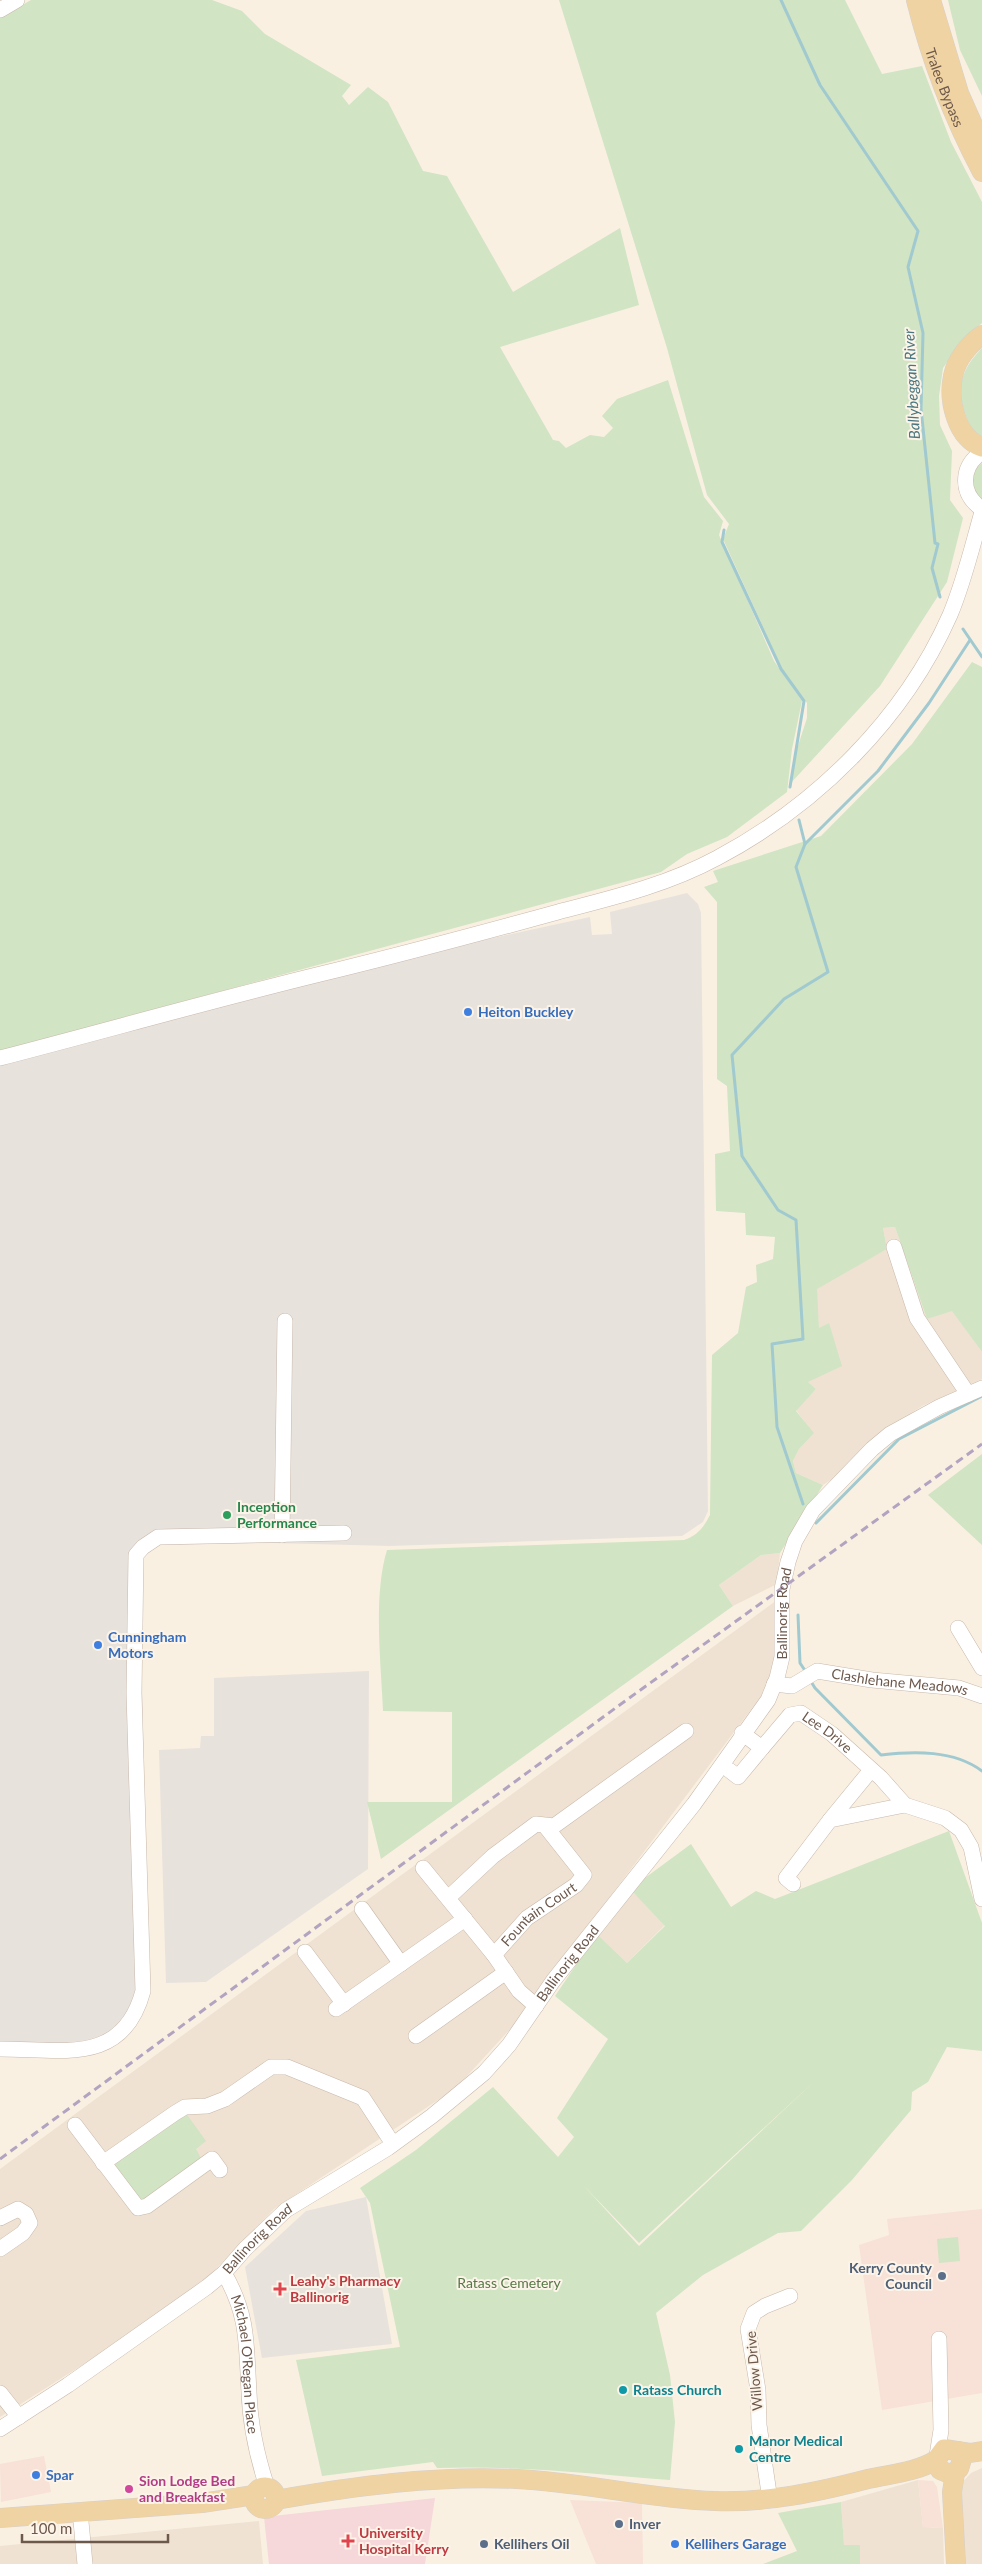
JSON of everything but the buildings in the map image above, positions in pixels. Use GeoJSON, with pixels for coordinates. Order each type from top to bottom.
{"type":"FeatureCollection","features":[{"type":"Feature","properties":{"kind":"main road","name":"Tralee Bypass"},"geometry":{"type":"LineString","coordinates":[[916,0],[934,63],[949,104],[982,172]]}},
{"type":"Feature","properties":{"kind":"main road","name":"Tralee Bypass"},"geometry":{"type":"LineString","coordinates":[[931,0],[959,93],[982,145]]}},
{"type":"Feature","properties":{"kind":"main road"},"geometry":{"type":"LineString","coordinates":[[982,335],[962,355],[953,375],[951,391],[960,428],[973,444],[982,446]]}},
{"type":"Feature","properties":{"kind":"main road"},"geometry":{"type":"LineString","coordinates":[[0,2518],[269,2498],[462,2479],[515,2479],[558,2482],[688,2499],[770,2500],[831,2489],[949,2462],[982,2451]]}},
{"type":"Feature","properties":{"kind":"main road"},"geometry":{"type":"LineString","coordinates":[[949,2462],[956,2564]]}},
{"type":"Feature","properties":{"kind":"street"},"geometry":{"type":"LineString","coordinates":[[0,10],[17,0]]}},
{"type":"Feature","properties":{"kind":"street"},"geometry":{"type":"LineString","coordinates":[[0,1058],[602,901],[660,882],[716,859],[793,810],[816,792],[875,733],[895,708],[949,617],[959,592],[982,510],[968,496],[965,476],[973,458],[982,452]]}},
{"type":"Feature","properties":{"kind":"street"},"geometry":{"type":"LineString","coordinates":[[894,1247],[917,1318],[968,1394]]}},
{"type":"Feature","properties":{"kind":"street"},"geometry":{"type":"LineString","coordinates":[[282,1535],[285,1321]]}},
{"type":"Feature","properties":{"kind":"street","name":"Ballinorig Road"},"geometry":{"type":"LineString","coordinates":[[0,2429],[68,2385],[224,2273],[245,2248],[286,2210],[394,2144],[432,2116],[484,2073],[509,2045],[553,1981],[694,1804],[742,1733],[768,1700],[782,1657],[782,1589],[788,1562],[806,1521],[825,1496],[890,1434],[911,1421],[982,1388]]}},
{"type":"Feature","properties":{"kind":"street"},"geometry":{"type":"LineString","coordinates":[[0,2049],[94,2048],[112,2041],[126,2027],[138,2010],[143,1991],[134,1693],[136,1554],[143,1546],[158,1537],[344,1533]]}},
{"type":"Feature","properties":{"kind":"street"},"geometry":{"type":"LineString","coordinates":[[958,1628],[982,1668]]}},
{"type":"Feature","properties":{"kind":"street","name":"Clashlehane Meadows"},"geometry":{"type":"LineString","coordinates":[[774,1684],[792,1686],[817,1671],[872,1680],[959,1688],[982,1696]]}},
{"type":"Feature","properties":{"kind":"street","name":"Lee Drive"},"geometry":{"type":"LineString","coordinates":[[729,1770],[738,1777],[790,1715],[801,1713],[832,1734],[881,1778],[905,1805]]}},
{"type":"Feature","properties":{"kind":"street"},"geometry":{"type":"LineString","coordinates":[[448,1898],[494,1856],[536,1824],[546,1827],[554,1826],[686,1731]]}},
{"type":"Feature","properties":{"kind":"street"},"geometry":{"type":"LineString","coordinates":[[742,1733],[762,1748]]}},
{"type":"Feature","properties":{"kind":"street"},"geometry":{"type":"LineString","coordinates":[[793,1884],[786,1878],[871,1770]]}},
{"type":"Feature","properties":{"kind":"street"},"geometry":{"type":"LineString","coordinates":[[830,1820],[905,1805],[945,1818],[961,1830],[971,1847],[982,1899]]}},
{"type":"Feature","properties":{"kind":"street","name":"Fountain Court"},"geometry":{"type":"LineString","coordinates":[[494,1955],[527,1918],[576,1884],[584,1875],[546,1827]]}},
{"type":"Feature","properties":{"kind":"street","name":"Fountain Court"},"geometry":{"type":"LineString","coordinates":[[423,1868],[494,1955],[519,1991],[536,2006]]}},
{"type":"Feature","properties":{"kind":"street"},"geometry":{"type":"LineString","coordinates":[[362,1909],[401,1964]]}},
{"type":"Feature","properties":{"kind":"street"},"geometry":{"type":"LineString","coordinates":[[305,1952],[340,2007],[465,1919]]}},
{"type":"Feature","properties":{"kind":"street"},"geometry":{"type":"LineString","coordinates":[[416,2036],[506,1972]]}},
{"type":"Feature","properties":{"kind":"street"},"geometry":{"type":"LineString","coordinates":[[103,2163],[185,2107],[207,2106],[235,2094],[271,2067],[287,2066],[363,2098],[394,2144]]}},
{"type":"Feature","properties":{"kind":"street"},"geometry":{"type":"LineString","coordinates":[[75,2125],[138,2208],[147,2206],[212,2159],[220,2170]]}},
{"type":"Feature","properties":{"kind":"street"},"geometry":{"type":"LineString","coordinates":[[0,2218],[18,2209],[26,2214],[30,2223],[23,2233],[0,2249]]}},
{"type":"Feature","properties":{"kind":"street","name":"Michael O'Regan Place"},"geometry":{"type":"LineString","coordinates":[[224,2273],[244,2316],[248,2394],[258,2458],[269,2498]]}},
{"type":"Feature","properties":{"kind":"street","name":"Willow Drive"},"geometry":{"type":"LineString","coordinates":[[770,2500],[759,2425],[758,2390],[748,2330],[754,2313],[765,2306],[790,2296]]}},
{"type":"Feature","properties":{"kind":"street"},"geometry":{"type":"LineString","coordinates":[[939,2338],[941,2430],[949,2462]]}},
{"type":"Feature","properties":{"kind":"street"},"geometry":{"type":"LineString","coordinates":[[0,2393],[19,2417]]}},
{"type":"Feature","properties":{"kind":"street"},"geometry":{"type":"LineString","coordinates":[[80,2511],[86,2564]]}},
{"type":"Feature","properties":{"kind":"shaded area"},"geometry":{"type":"Polygon","coordinates":[[[687,893],[698,904],[701,913],[708,1511],[703,1522],[682,1536],[390,1546],[273,1543],[158,1545],[144,1557],[140,1574],[148,1990],[117,2042],[0,2054],[0,1065],[410,956],[590,917],[592,935],[612,934],[610,912],[687,893]]]}},
{"type":"Feature","properties":{"kind":"shaded area"},"geometry":{"type":"Polygon","coordinates":[[[895,1227],[927,1319],[952,1310],[982,1352],[982,1379],[922,1406],[885,1431],[843,1472],[823,1485],[796,1473],[793,1461],[799,1449],[813,1433],[796,1410],[816,1389],[808,1382],[829,1323],[819,1329],[816,1288],[887,1249],[883,1228],[895,1227]]]}},
{"type":"Feature","properties":{"kind":"shaded area"},"geometry":{"type":"Polygon","coordinates":[[[780,1553],[777,1584],[733,1606],[719,1585],[761,1555],[780,1553]]]}},
{"type":"Feature","properties":{"kind":"shaded area"},"geometry":{"type":"Polygon","coordinates":[[[777,1600],[778,1660],[768,1687],[512,2027],[456,2088],[274,2209],[210,2275],[133,2333],[0,2417],[0,2169],[777,1600]]]}},
{"type":"Feature","properties":{"kind":"shaded area"},"geometry":{"type":"Polygon","coordinates":[[[369,1671],[368,1869],[206,1982],[166,1983],[159,1750],[200,1748],[201,1736],[214,1736],[214,1678],[369,1671]]]}},
{"type":"Feature","properties":{"kind":"shaded area"},"geometry":{"type":"Polygon","coordinates":[[[630,1889],[665,1925],[627,1963],[597,1934],[630,1889]]]}},
{"type":"Feature","properties":{"kind":"shaded area"},"geometry":{"type":"Polygon","coordinates":[[[366,2197],[392,2344],[262,2358],[245,2267],[306,2211],[366,2197]]]}},
{"type":"Feature","properties":{"kind":"shaded area"},"geometry":{"type":"Polygon","coordinates":[[[982,2209],[982,2393],[882,2410],[859,2245],[889,2235],[887,2219],[982,2209]]]}},
{"type":"Feature","properties":{"kind":"shaded area"},"geometry":{"type":"Polygon","coordinates":[[[44,2456],[51,2492],[1,2502],[0,2464],[44,2456]]]}},
{"type":"Feature","properties":{"kind":"shaded area"},"geometry":{"type":"Polygon","coordinates":[[[982,2468],[982,2564],[964,2564],[960,2485],[971,2473],[982,2468]]]}},
{"type":"Feature","properties":{"kind":"shaded area"},"geometry":{"type":"Polygon","coordinates":[[[918,2480],[923,2527],[943,2528],[944,2564],[860,2564],[860,2545],[844,2546],[841,2502],[918,2480]]]}},
{"type":"Feature","properties":{"kind":"shaded area"},"geometry":{"type":"Polygon","coordinates":[[[918,2480],[933,2481],[937,2487],[943,2528],[923,2527],[918,2480]]]}},
{"type":"Feature","properties":{"kind":"shaded area","name":"University Hospital Kerry"},"geometry":{"type":"Polygon","coordinates":[[[435,2498],[425,2564],[269,2564],[264,2517],[435,2498]]]}},
{"type":"Feature","properties":{"kind":"shaded area"},"geometry":{"type":"Polygon","coordinates":[[[570,2500],[642,2503],[643,2564],[596,2564],[570,2500]]]}},
{"type":"Feature","properties":{"kind":"shaded area"},"geometry":{"type":"Polygon","coordinates":[[[259,2521],[263,2564],[0,2564],[0,2546],[259,2521]]]}},
{"type":"Feature","properties":{"kind":"green space"},"geometry":{"type":"Polygon","coordinates":[[[31,0],[212,0],[242,11],[265,34],[351,85],[342,96],[349,105],[368,87],[388,102],[423,171],[447,176],[513,292],[620,228],[639,305],[500,347],[553,440],[559,441],[566,448],[590,435],[604,437],[613,428],[602,416],[617,399],[668,380],[704,497],[723,521],[719,535],[774,661],[802,701],[792,749],[787,792],[727,837],[687,854],[661,872],[0,1051],[0,18],[31,0]]]}},
{"type":"Feature","properties":{"kind":"green space"},"geometry":{"type":"Polygon","coordinates":[[[559,0],[845,0],[882,74],[922,66],[951,142],[982,202],[982,323],[964,339],[943,368],[939,396],[940,425],[952,451],[950,500],[963,518],[947,582],[880,686],[790,784],[796,752],[807,718],[807,703],[784,673],[723,539],[729,524],[707,495],[667,348],[559,0]]]}},
{"type":"Feature","properties":{"kind":"green space"},"geometry":{"type":"Polygon","coordinates":[[[948,0],[982,0],[982,96],[960,50],[948,0]]]}},
{"type":"Feature","properties":{"kind":"green space"},"geometry":{"type":"Polygon","coordinates":[[[982,348],[982,440],[976,438],[970,425],[962,402],[961,392],[965,370],[982,348]]]}},
{"type":"Feature","properties":{"kind":"green space"},"geometry":{"type":"Polygon","coordinates":[[[982,463],[982,502],[976,497],[973,487],[973,475],[982,463]]]}},
{"type":"Feature","properties":{"kind":"green space"},"geometry":{"type":"Polygon","coordinates":[[[972,662],[982,667],[982,1352],[952,1311],[927,1319],[895,1227],[883,1228],[887,1249],[817,1289],[819,1328],[829,1323],[842,1366],[808,1382],[816,1389],[796,1411],[814,1433],[799,1449],[793,1461],[796,1473],[823,1485],[780,1553],[761,1555],[719,1585],[733,1606],[381,1859],[367,1802],[452,1802],[452,1712],[383,1711],[379,1608],[380,1588],[387,1550],[684,1540],[700,1530],[710,1515],[712,1355],[738,1333],[746,1287],[757,1282],[756,1265],[773,1259],[775,1237],[746,1235],[745,1213],[716,1211],[715,1154],[730,1151],[727,1086],[717,1079],[717,902],[704,887],[718,882],[713,871],[821,836],[912,744],[972,662]]]}},
{"type":"Feature","properties":{"kind":"green space"},"geometry":{"type":"Polygon","coordinates":[[[982,1454],[982,1545],[928,1495],[982,1454]]]}},
{"type":"Feature","properties":{"kind":"green space","name":"Ratass Cemetery"},"geometry":{"type":"Polygon","coordinates":[[[949,1831],[982,1923],[982,2051],[947,2047],[928,2082],[912,2092],[911,2110],[852,2180],[801,2231],[778,2233],[703,2275],[656,2313],[670,2375],[675,2422],[670,2480],[524,2469],[437,2468],[433,2462],[322,2476],[296,2360],[400,2347],[370,2203],[360,2188],[416,2150],[493,2087],[558,2157],[574,2137],[557,2118],[608,2039],[555,1996],[597,1934],[627,1963],[665,1926],[630,1889],[691,1844],[731,1907],[756,1891],[775,1899],[949,1831]],[[817,2079],[639,2243],[583,2185],[639,2246],[817,2079]]]}},
{"type":"Feature","properties":{"kind":"green space"},"geometry":{"type":"Polygon","coordinates":[[[185,2112],[206,2141],[196,2149],[202,2160],[146,2200],[139,2200],[113,2168],[114,2163],[185,2112]]]}},
{"type":"Feature","properties":{"kind":"green space"},"geometry":{"type":"Polygon","coordinates":[[[958,2237],[960,2261],[939,2263],[937,2239],[958,2237]]]}},
{"type":"Feature","properties":{"kind":"green space"},"geometry":{"type":"Polygon","coordinates":[[[841,2502],[844,2545],[860,2545],[860,2564],[763,2564],[797,2551],[778,2513],[841,2502]]]}},
{"type":"Feature","properties":{"kind":"waterway","name":"Ballybeggan River"},"geometry":{"type":"LineString","coordinates":[[781,0],[820,85],[918,231],[908,267],[923,333],[921,409],[935,543],[938,544],[932,568],[940,597]]}},
{"type":"Feature","properties":{"kind":"waterway"},"geometry":{"type":"LineString","coordinates":[[724,530],[722,542],[781,669],[804,701],[790,787]]}},
{"type":"Feature","properties":{"kind":"waterway","name":"Ballybeggan River"},"geometry":{"type":"LineString","coordinates":[[963,629],[982,657]]}},
{"type":"Feature","properties":{"kind":"waterway"},"geometry":{"type":"LineString","coordinates":[[805,844],[878,771],[929,703],[970,640]]}},
{"type":"Feature","properties":{"kind":"waterway"},"geometry":{"type":"LineString","coordinates":[[799,820],[805,844],[796,867],[828,972],[784,999],[732,1055],[742,1156],[778,1210],[796,1220],[803,1339],[772,1344],[777,1427],[803,1504]]}},
{"type":"Feature","properties":{"kind":"waterway","name":"Ballybeggan River"},"geometry":{"type":"LineString","coordinates":[[816,1523],[899,1439],[982,1396]]}},
{"type":"Feature","properties":{"kind":"waterway","name":"Ballybeggan River"},"geometry":{"type":"LineString","coordinates":[[798,1615],[800,1663],[806,1672]]}},
{"type":"Feature","properties":{"kind":"waterway","name":"Ballybeggan River"},"geometry":{"type":"LineString","coordinates":[[810,1680],[815,1688],[881,1755],[920,1753],[946,1756],[959,1759],[982,1771]]}},
{"type":"Feature","properties":{"kind":"railway"},"geometry":{"type":"LineString","coordinates":[[0,2159],[621,1704],[982,1444]]}},
{"type":"Feature","properties":{"kind":"place","name":"Heiton Buckley"},"geometry":{"type":"Point","coordinates":[468,1012]}},
{"type":"Feature","properties":{"kind":"place","name":"Inception Performance"},"geometry":{"type":"Point","coordinates":[227,1515]}},
{"type":"Feature","properties":{"kind":"place","name":"Cunningham Motors"},"geometry":{"type":"Point","coordinates":[98,1645]}},
{"type":"Feature","properties":{"kind":"place","name":"Kerry County Council"},"geometry":{"type":"Point","coordinates":[942,2276]}},
{"type":"Feature","properties":{"kind":"place","name":"Leahy's Pharmacy Ballinorig"},"geometry":{"type":"Point","coordinates":[280,2289]}},
{"type":"Feature","properties":{"kind":"place","name":"Ratass Church"},"geometry":{"type":"Point","coordinates":[623,2390]}},
{"type":"Feature","properties":{"kind":"place","name":"Manor Medical Centre"},"geometry":{"type":"Point","coordinates":[739,2449]}},
{"type":"Feature","properties":{"kind":"place","name":"Spar"},"geometry":{"type":"Point","coordinates":[36,2475]}},
{"type":"Feature","properties":{"kind":"place","name":"Sion Lodge Bed and Breakfast"},"geometry":{"type":"Point","coordinates":[129,2489]}},
{"type":"Feature","properties":{"kind":"place","name":"Inver"},"geometry":{"type":"Point","coordinates":[619,2524]}},
{"type":"Feature","properties":{"kind":"place","name":"University Hospital Kerry"},"geometry":{"type":"Point","coordinates":[348,2541]}},
{"type":"Feature","properties":{"kind":"place","name":"Kellihers Oil"},"geometry":{"type":"Point","coordinates":[484,2544]}},
{"type":"Feature","properties":{"kind":"place","name":"Kellihers Garage"},"geometry":{"type":"Point","coordinates":[675,2544]}}]}
